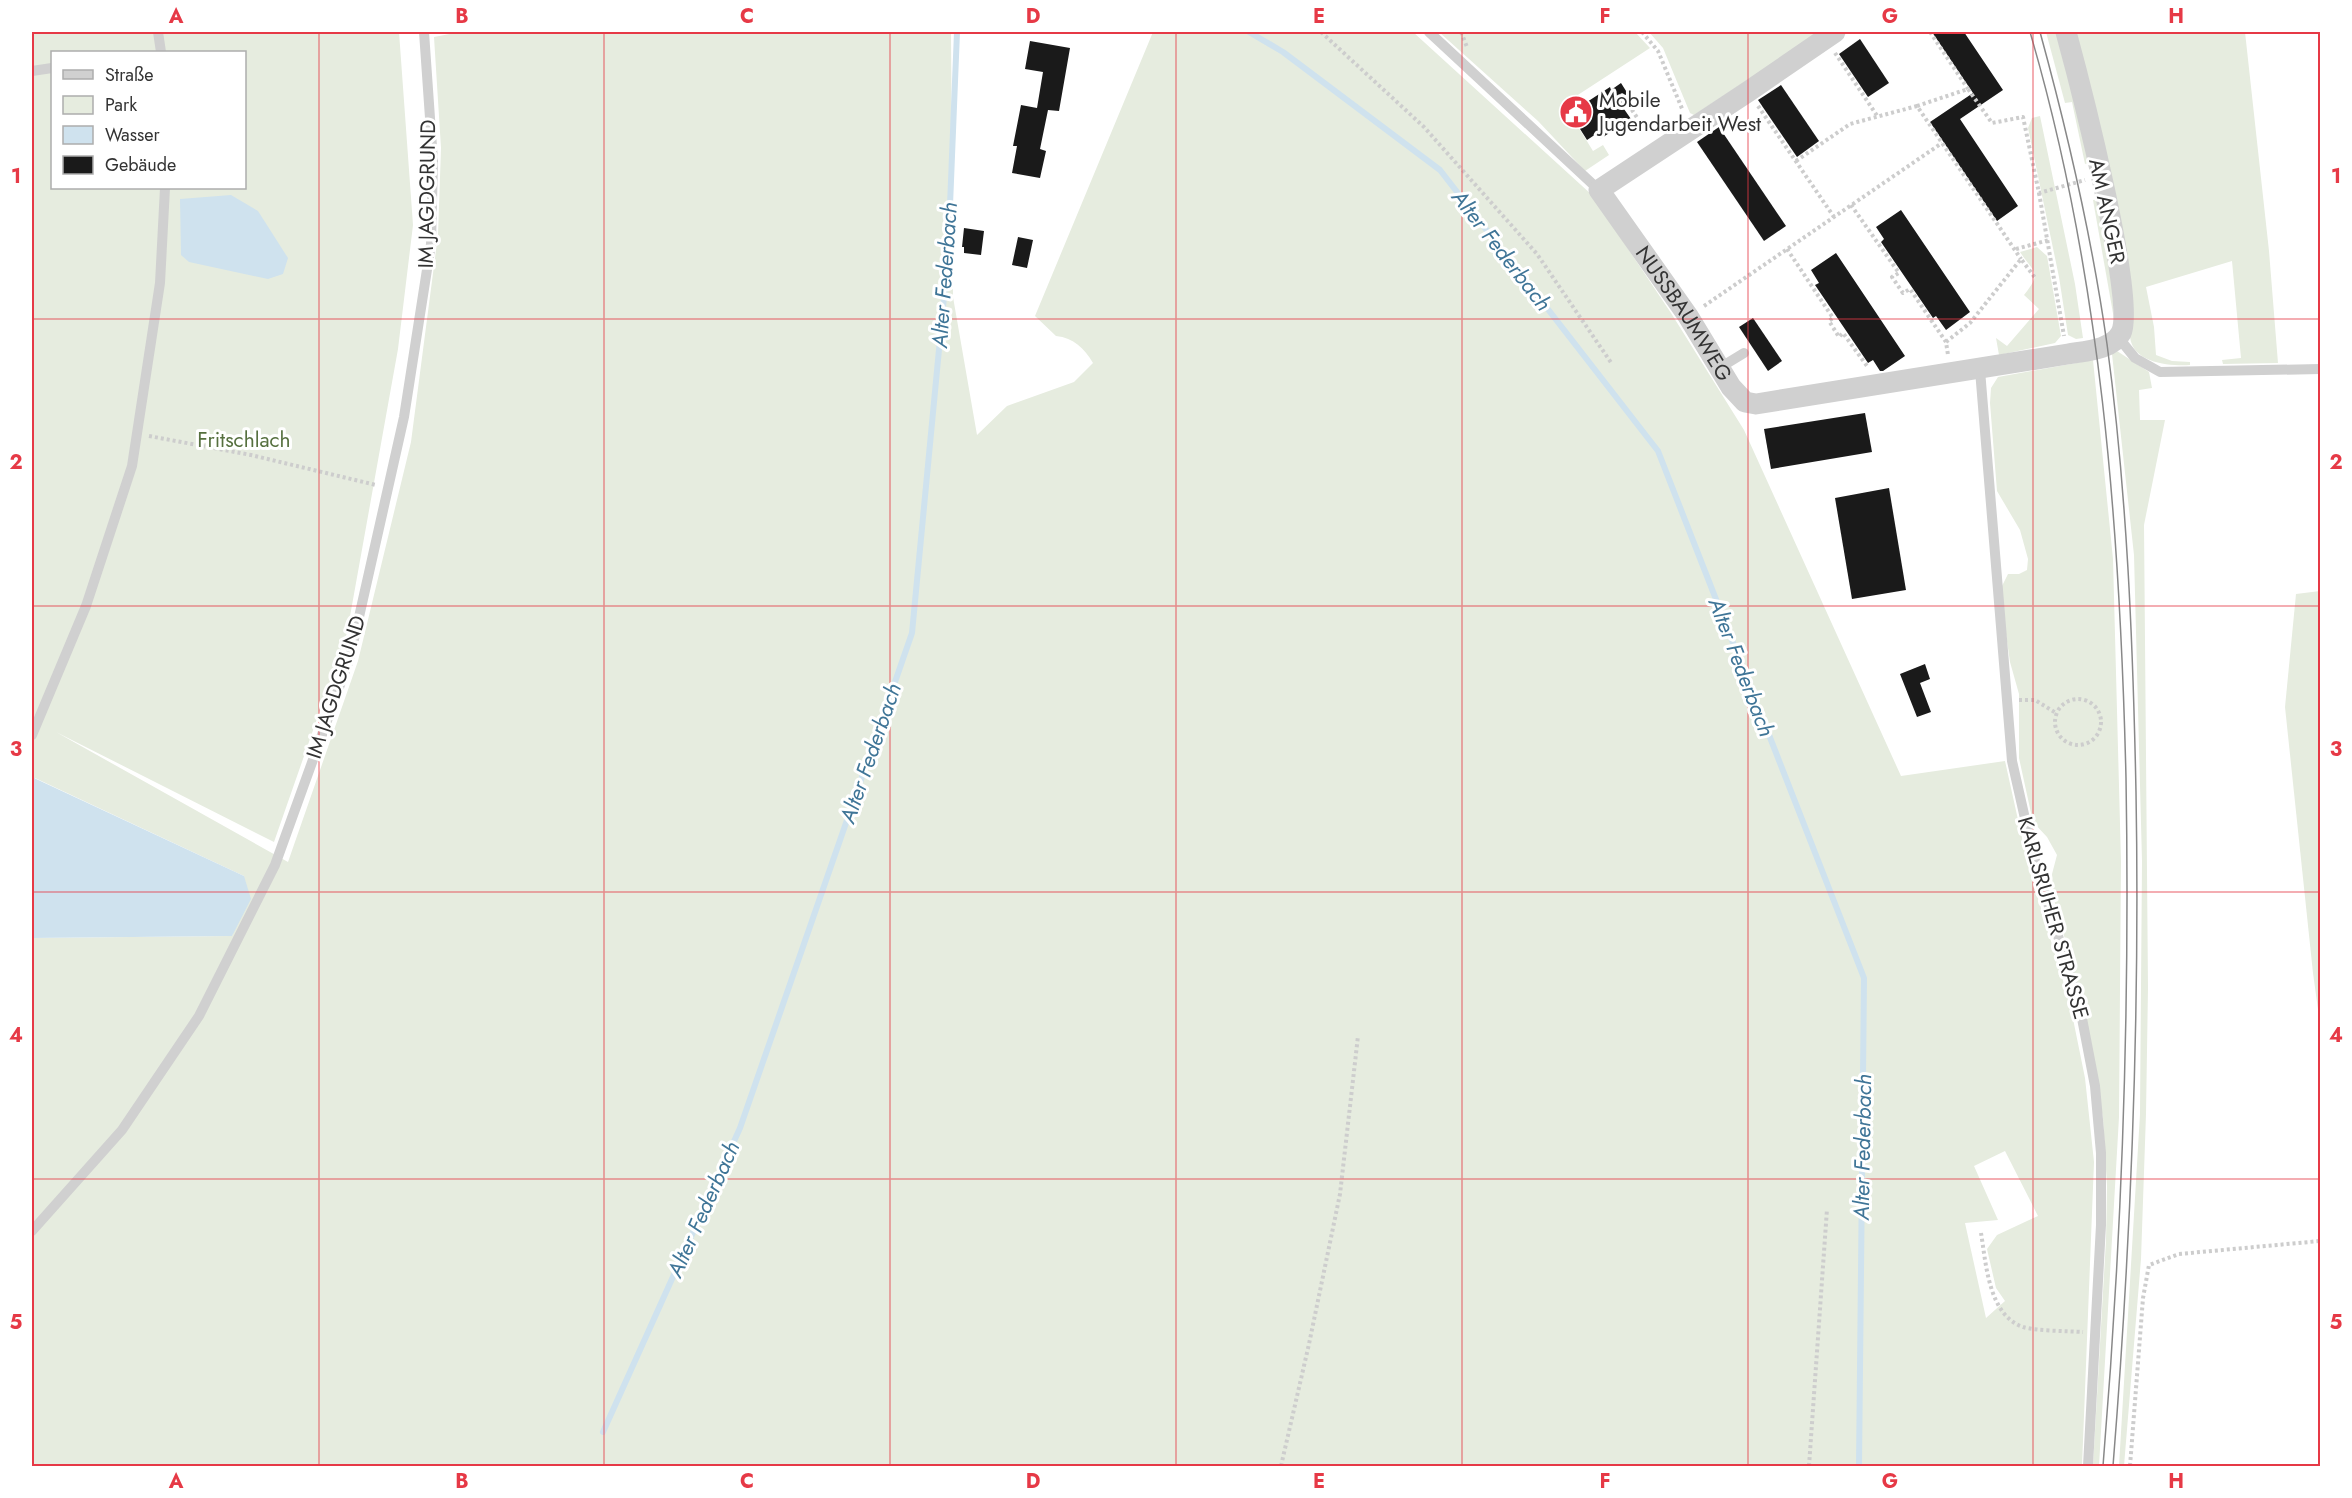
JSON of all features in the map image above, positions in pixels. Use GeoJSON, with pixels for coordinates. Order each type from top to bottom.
{"type":"FeatureCollection","features":[{"type":"Feature","properties":{"kind":"street","name":"AM ANGER"},"geometry":{"type":"LineString","coordinates":[[2066,32],[2082,93],[2122,286],[2125,324],[2118,337]]}},
{"type":"Feature","properties":{"kind":"street"},"geometry":{"type":"LineString","coordinates":[[1599,190],[1830,35]]}},
{"type":"Feature","properties":{"kind":"street","name":"NUSSBAUMWEG"},"geometry":{"type":"LineString","coordinates":[[1599,190],[1688,316],[1739,397],[1745,402],[1756,404],[1980,370],[2067,354]]}},
{"type":"Feature","properties":{"kind":"street"},"geometry":{"type":"LineString","coordinates":[[2067,354],[2107,345],[2118,337]]}},
{"type":"Feature","properties":{"kind":"lane"},"geometry":{"type":"LineString","coordinates":[[158,32],[161,51]]}},
{"type":"Feature","properties":{"kind":"lane","name":"IM JAGDGRUND"},"geometry":{"type":"LineString","coordinates":[[33,1227],[122,1130],[199,1016],[275,865],[350,657],[404,417],[431,244],[432,161],[424,32]]}},
{"type":"Feature","properties":{"kind":"lane"},"geometry":{"type":"LineString","coordinates":[[1429,32],[1599,190]]}},
{"type":"Feature","properties":{"kind":"lane"},"geometry":{"type":"LineString","coordinates":[[32,71],[51,68]]}},
{"type":"Feature","properties":{"kind":"lane"},"geometry":{"type":"LineString","coordinates":[[32,735],[86,606],[132,466],[160,283],[165,189]]}},
{"type":"Feature","properties":{"kind":"lane"},"geometry":{"type":"LineString","coordinates":[[2118,337],[2135,358],[2160,372],[2320,369]]}},
{"type":"Feature","properties":{"kind":"lane"},"geometry":{"type":"LineString","coordinates":[[1721,367],[1744,353]]}},
{"type":"Feature","properties":{"kind":"lane","name":"KARLSRUHER STRASSE"},"geometry":{"type":"LineString","coordinates":[[1980,370],[2012,761],[2030,843],[2080,1008],[2094,1086],[2101,1165],[2101,1225],[2088,1467]]}},
{"type":"Feature","properties":{"kind":"path"},"geometry":{"type":"LineString","coordinates":[[1321,32],[1424,127],[1537,254],[1612,364]]}},
{"type":"Feature","properties":{"kind":"path"},"geometry":{"type":"LineString","coordinates":[[1642,32],[1658,51],[1690,129]]}},
{"type":"Feature","properties":{"kind":"path"},"geometry":{"type":"LineString","coordinates":[[1930,32],[1992,123],[2024,117],[2049,240],[2067,354]]}},
{"type":"Feature","properties":{"kind":"path"},"geometry":{"type":"LineString","coordinates":[[1830,35],[1878,117]]}},
{"type":"Feature","properties":{"kind":"path"},"geometry":{"type":"LineString","coordinates":[[1796,162],[1850,123],[1917,106],[1968,89]]}},
{"type":"Feature","properties":{"kind":"path"},"geometry":{"type":"LineString","coordinates":[[1749,91],[1834,217]]}},
{"type":"Feature","properties":{"kind":"path"},"geometry":{"type":"LineString","coordinates":[[1617,99],[1622,95],[1658,150]]}},
{"type":"Feature","properties":{"kind":"path"},"geometry":{"type":"LineString","coordinates":[[1917,106],[2036,279]]}},
{"type":"Feature","properties":{"kind":"path"},"geometry":{"type":"LineString","coordinates":[[1688,316],[1942,143]]}},
{"type":"Feature","properties":{"kind":"path"},"geometry":{"type":"LineString","coordinates":[[2039,193],[2085,180]]}},
{"type":"Feature","properties":{"kind":"path"},"geometry":{"type":"LineString","coordinates":[[1851,205],[1899,273],[1892,277],[1903,293],[1910,289],[1946,342],[1970,323],[2021,259]]}},
{"type":"Feature","properties":{"kind":"path"},"geometry":{"type":"LineString","coordinates":[[2016,249],[2049,240]]}},
{"type":"Feature","properties":{"kind":"path"},"geometry":{"type":"LineString","coordinates":[[1787,249],[1833,318],[1829,321],[1839,336],[1843,333],[1872,374],[1873,386]]}},
{"type":"Feature","properties":{"kind":"path"},"geometry":{"type":"LineString","coordinates":[[138,434],[251,455],[389,488]]}},
{"type":"Feature","properties":{"kind":"path"},"geometry":{"type":"LineString","coordinates":[[2081,699],[2089,701],[2099,712],[2100,728],[2092,740],[2078,745],[2070,744],[2058,735],[2054,721],[2056,713],[2066,701],[2081,699]]}},
{"type":"Feature","properties":{"kind":"path"},"geometry":{"type":"LineString","coordinates":[[2006,700],[2035,700],[2056,713]]}},
{"type":"Feature","properties":{"kind":"path"},"geometry":{"type":"LineString","coordinates":[[1281,1467],[1310,1344],[1340,1194],[1358,1036]]}},
{"type":"Feature","properties":{"kind":"path"},"geometry":{"type":"LineString","coordinates":[[1809,1467],[1827,1209]]}},
{"type":"Feature","properties":{"kind":"path"},"geometry":{"type":"LineString","coordinates":[[1981,1233],[1991,1290],[2009,1318],[2022,1327],[2096,1333]]}},
{"type":"Feature","properties":{"kind":"path"},"geometry":{"type":"LineString","coordinates":[[2130,1467],[2143,1298],[2149,1265],[2179,1254],[2320,1241]]}},
{"type":"Feature","properties":{"kind":"green space","name":"Fritschlach"},"geometry":{"type":"Polygon","coordinates":[[[32,32],[399,32],[413,225],[398,349],[347,633],[274,842],[56,732],[288,862],[358,661],[411,442],[438,235],[441,148],[434,37],[460,32],[951,32],[953,297],[977,435],[1007,406],[1074,382],[1093,363],[1078,345],[1056,336],[1035,316],[1153,32],[1413,32],[1592,195],[1671,313],[1744,430],[1901,776],[2005,761],[2028,865],[2070,1004],[2085,1078],[2094,1162],[2082,1466],[32,1466],[32,938],[232,936],[244,876],[35,778],[32,781],[32,32]],[[2005,1151],[1974,1166],[1998,1220],[1965,1223],[1986,1318],[2005,1301],[1996,1288],[1987,1249],[1997,1235],[2038,1216],[2005,1151]]]}},
{"type":"Feature","properties":{"kind":"green space"},"geometry":{"type":"Polygon","coordinates":[[[1439,32],[1635,32],[1650,48],[1564,104],[1593,151],[1603,145],[1609,155],[1585,171],[1538,121],[1439,32]]]}},
{"type":"Feature","properties":{"kind":"green space"},"geometry":{"type":"Polygon","coordinates":[[[1649,32],[1821,32],[1694,115],[1690,113],[1663,48],[1649,32]]]}},
{"type":"Feature","properties":{"kind":"green space"},"geometry":{"type":"Polygon","coordinates":[[[2046,32],[2059,32],[2091,162],[2085,164],[2072,102],[2065,103],[2046,32]]]}},
{"type":"Feature","properties":{"kind":"green space"},"geometry":{"type":"Polygon","coordinates":[[[2075,32],[2245,32],[2269,251],[2278,363],[2223,364],[2222,360],[2241,358],[2232,261],[2146,287],[2154,327],[2156,355],[2172,361],[2190,362],[2190,365],[2154,362],[2138,353],[2133,346],[2130,337],[2133,313],[2075,32]]]}},
{"type":"Feature","properties":{"kind":"green space"},"geometry":{"type":"Polygon","coordinates":[[[2040,116],[2075,284],[2083,338],[2076,339],[2068,335],[2059,277],[2028,128],[2032,118],[2040,116]]]}},
{"type":"Feature","properties":{"kind":"green space"},"geometry":{"type":"Polygon","coordinates":[[[2098,199],[2111,268],[2114,319],[2093,200],[2098,199]]]}},
{"type":"Feature","properties":{"kind":"green space"},"geometry":{"type":"Polygon","coordinates":[[[2037,247],[2047,256],[2061,336],[2055,343],[1999,355],[1996,338],[2007,346],[2039,309],[2024,295],[2035,277],[2033,269],[2020,252],[2037,247]]]}},
{"type":"Feature","properties":{"kind":"green space"},"geometry":{"type":"Polygon","coordinates":[[[2117,351],[2149,372],[2152,388],[2139,390],[2140,420],[2165,420],[2144,525],[2148,988],[2146,1114],[2141,1259],[2124,1466],[2119,1466],[2140,1114],[2142,861],[2134,555],[2112,354],[2117,351]]]}},
{"type":"Feature","properties":{"kind":"green space"},"geometry":{"type":"Polygon","coordinates":[[[2093,360],[2113,559],[2121,862],[2119,1117],[2099,1466],[2093,1466],[2106,1240],[2107,1186],[2103,1118],[2084,1008],[2053,896],[2052,874],[2057,855],[2047,837],[2033,822],[2019,758],[2019,694],[2010,662],[2001,599],[2002,586],[2008,574],[2019,574],[2027,570],[2028,559],[2020,530],[1997,491],[1990,403],[1991,388],[1998,377],[2093,360]]]}},
{"type":"Feature","properties":{"kind":"green space"},"geometry":{"type":"Polygon","coordinates":[[[2320,591],[2320,1024],[2285,707],[2296,594],[2320,591]]]}},
{"type":"Feature","properties":{"kind":"water"},"geometry":{"type":"Polygon","coordinates":[[[231,195],[258,211],[288,258],[283,274],[268,279],[189,262],[181,255],[180,199],[231,195]]]}},
{"type":"Feature","properties":{"kind":"water"},"geometry":{"type":"Polygon","coordinates":[[[34,778],[244,876],[251,899],[232,936],[32,938],[32,781],[34,778]]]}},
{"type":"Feature","properties":{"kind":"building"},"geometry":{"type":"Polygon","coordinates":[[[1932,32],[1964,32],[2003,90],[1960,119],[2018,206],[1997,221],[1930,122],[1973,93],[1932,32]]]}},
{"type":"Feature","properties":{"kind":"building"},"geometry":{"type":"Polygon","coordinates":[[[1860,39],[1889,83],[1868,97],[1839,54],[1860,39]]]}},
{"type":"Feature","properties":{"kind":"building"},"geometry":{"type":"Polygon","coordinates":[[[1030,41],[1070,48],[1059,111],[1048,110],[1040,149],[1046,151],[1040,178],[1012,173],[1017,146],[1013,146],[1021,105],[1037,108],[1043,72],[1025,69],[1030,41]]]}},
{"type":"Feature","properties":{"kind":"building"},"geometry":{"type":"Polygon","coordinates":[[[1621,83],[1633,102],[1624,109],[1631,119],[1600,139],[1596,134],[1587,140],[1570,113],[1610,87],[1611,90],[1621,83]]]}},
{"type":"Feature","properties":{"kind":"building"},"geometry":{"type":"Polygon","coordinates":[[[1781,85],[1819,141],[1797,157],[1758,100],[1781,85]]]}},
{"type":"Feature","properties":{"kind":"building"},"geometry":{"type":"Polygon","coordinates":[[[1719,127],[1786,226],[1764,241],[1697,142],[1719,127]]]}},
{"type":"Feature","properties":{"kind":"building"},"geometry":{"type":"Polygon","coordinates":[[[1901,210],[1970,312],[1946,330],[1936,316],[1933,318],[1881,242],[1884,239],[1876,227],[1901,210]]]}},
{"type":"Feature","properties":{"kind":"building"},"geometry":{"type":"Polygon","coordinates":[[[964,228],[984,231],[981,255],[964,253],[964,247],[962,247],[964,228]]]}},
{"type":"Feature","properties":{"kind":"building"},"geometry":{"type":"Polygon","coordinates":[[[1018,237],[1033,240],[1027,268],[1012,265],[1018,237]]]}},
{"type":"Feature","properties":{"kind":"building"},"geometry":{"type":"Polygon","coordinates":[[[1836,253],[1905,356],[1883,371],[1880,371],[1873,360],[1868,363],[1815,285],[1819,283],[1811,270],[1836,253]]]}},
{"type":"Feature","properties":{"kind":"building"},"geometry":{"type":"Polygon","coordinates":[[[1753,318],[1782,361],[1768,371],[1739,327],[1753,318]]]}},
{"type":"Feature","properties":{"kind":"building"},"geometry":{"type":"Polygon","coordinates":[[[1865,413],[1872,452],[1771,469],[1764,429],[1865,413]]]}},
{"type":"Feature","properties":{"kind":"building"},"geometry":{"type":"Polygon","coordinates":[[[1889,488],[1906,590],[1852,599],[1835,498],[1889,488]]]}},
{"type":"Feature","properties":{"kind":"building"},"geometry":{"type":"Polygon","coordinates":[[[1925,664],[1930,679],[1920,683],[1931,712],[1917,717],[1900,674],[1925,664]]]}},
{"type":"Feature","properties":{"kind":"waterway","name":"Alter Federbach"},"geometry":{"type":"LineString","coordinates":[[603,1432],[740,1128],[912,633],[948,255],[957,32]]}},
{"type":"Feature","properties":{"kind":"waterway","name":"Alter Federbach"},"geometry":{"type":"LineString","coordinates":[[1249,32],[1283,52],[1440,170],[1658,451],[1864,978],[1859,1466]]}},
{"type":"Feature","properties":{"kind":"tram line"},"geometry":{"type":"LineString","coordinates":[[2030,32],[2054,123],[2074,215],[2090,308],[2112,495],[2123,684],[2127,864],[2123,1122],[2115,1295],[2103,1466]]}},
{"type":"Feature","properties":{"kind":"tram line"},"geometry":{"type":"LineString","coordinates":[[2040,32],[2078,186],[2101,304],[2120,455],[2131,623],[2135,736],[2137,961],[2129,1214],[2113,1466]]}},
{"type":"Feature","properties":{"kind":"place","name":"Mobile Jugendarbeit West"},"geometry":{"type":"Point","coordinates":[1576,112]}}]}
